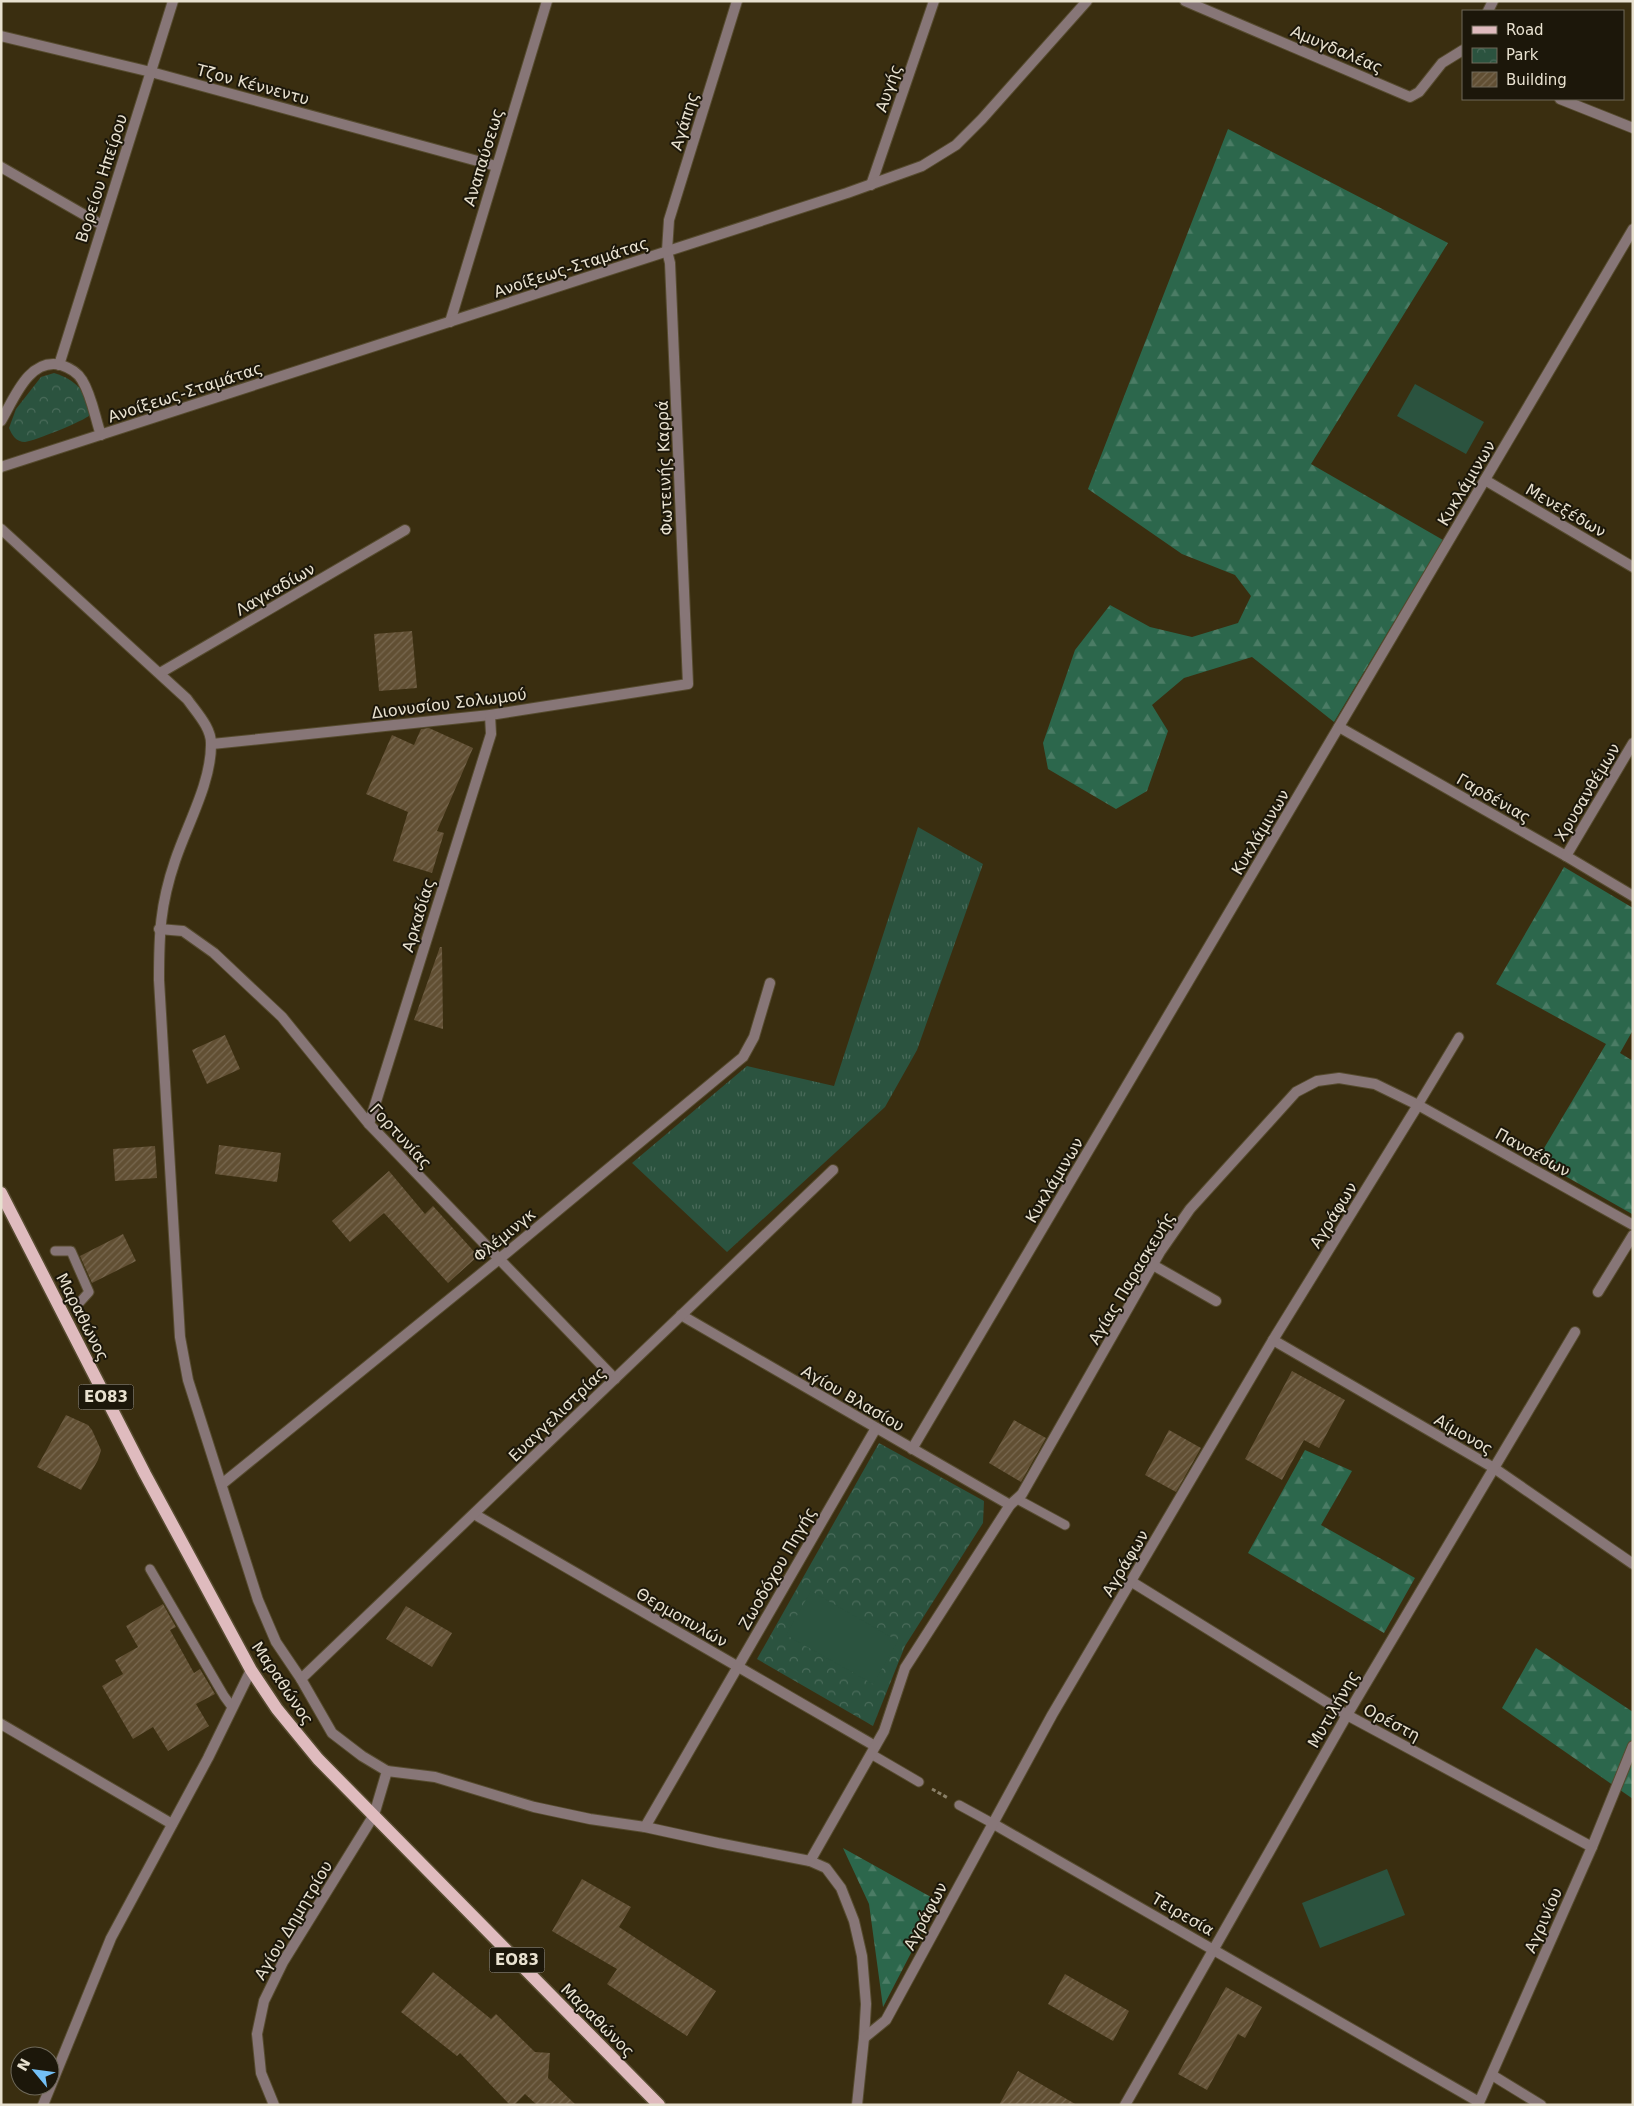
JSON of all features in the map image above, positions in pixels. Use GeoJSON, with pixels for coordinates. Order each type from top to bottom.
{"type":"FeatureCollection","features":[{"type":"Feature","properties":{"kind":"main road","name":"Μαραθώνος"},"geometry":{"type":"LineString","coordinates":[[1,1192],[142,1468],[251,1670],[277,1709],[318,1759],[659,2105]]}},
{"type":"Feature","properties":{"kind":"street","name":"Βορείου Ηπείρου"},"geometry":{"type":"LineString","coordinates":[[59,365],[173,1]]}},
{"type":"Feature","properties":{"kind":"street","name":"Αναπαύσεως"},"geometry":{"type":"LineString","coordinates":[[450,322],[547,1]]}},
{"type":"Feature","properties":{"kind":"street","name":"Αγάπης"},"geometry":{"type":"LineString","coordinates":[[667,251],[669,220],[737,1]]}},
{"type":"Feature","properties":{"kind":"street","name":"Αυγής"},"geometry":{"type":"LineString","coordinates":[[871,185],[934,1]]}},
{"type":"Feature","properties":{"kind":"street"},"geometry":{"type":"LineString","coordinates":[[1076,12],[1080,1]]}},
{"type":"Feature","properties":{"kind":"street","name":"Ανοίξεως-Σταμάτας"},"geometry":{"type":"LineString","coordinates":[[2,464],[101,435],[450,322],[871,185],[922,166],[956,145],[982,119],[1087,1]]}},
{"type":"Feature","properties":{"kind":"street","name":"Αμυγδαλέας"},"geometry":{"type":"LineString","coordinates":[[1185,1],[1410,97],[1419,92],[1442,63],[1462,51]]}},
{"type":"Feature","properties":{"kind":"street","name":"Τζον Κέννεντυ"},"geometry":{"type":"LineString","coordinates":[[1,36],[151,72],[496,166]]}},
{"type":"Feature","properties":{"kind":"street"},"geometry":{"type":"LineString","coordinates":[[1563,100],[1633,128]]}},
{"type":"Feature","properties":{"kind":"street"},"geometry":{"type":"LineString","coordinates":[[1,167],[102,225]]}},
{"type":"Feature","properties":{"kind":"street","name":"Κυκλάμινων"},"geometry":{"type":"LineString","coordinates":[[912,1449],[1633,229]]}},
{"type":"Feature","properties":{"kind":"street","name":"Φωτεινής Καρρά"},"geometry":{"type":"LineString","coordinates":[[667,251],[670,263],[688,684]]}},
{"type":"Feature","properties":{"kind":"street"},"geometry":{"type":"LineString","coordinates":[[1,420],[25,380],[32,372],[49,364],[59,365],[77,373],[83,381],[101,435]]}},
{"type":"Feature","properties":{"kind":"street","name":"Μενεξέδων"},"geometry":{"type":"LineString","coordinates":[[1485,480],[1633,567]]}},
{"type":"Feature","properties":{"kind":"street"},"geometry":{"type":"LineString","coordinates":[[1,529],[187,698],[205,724],[212,744],[198,801],[175,859],[164,897],[159,929],[159,980],[180,1338],[188,1380],[258,1600],[276,1642],[302,1679],[332,1732],[362,1756],[387,1770],[435,1777],[534,1807],[590,1819],[645,1827],[718,1844],[810,1861],[826,1868],[841,1888],[854,1922],[862,1956],[866,2004],[856,2105]]}},
{"type":"Feature","properties":{"kind":"street","name":"Λαγκαδίων"},"geometry":{"type":"LineString","coordinates":[[160,673],[406,530]]}},
{"type":"Feature","properties":{"kind":"street","name":"Διονυσίου Σολωμού"},"geometry":{"type":"LineString","coordinates":[[212,744],[490,715],[688,684]]}},
{"type":"Feature","properties":{"kind":"street","name":"Αρκαδίας"},"geometry":{"type":"LineString","coordinates":[[368,1124],[491,734],[490,715]]}},
{"type":"Feature","properties":{"kind":"street","name":"Γαρδένιας"},"geometry":{"type":"LineString","coordinates":[[1339,727],[1633,896]]}},
{"type":"Feature","properties":{"kind":"street","name":"Χρυσανθέμων"},"geometry":{"type":"LineString","coordinates":[[1566,856],[1633,743]]}},
{"type":"Feature","properties":{"kind":"street","name":"Γορτυνίας"},"geometry":{"type":"LineString","coordinates":[[159,929],[182,932],[214,953],[282,1017],[368,1124],[615,1379]]}},
{"type":"Feature","properties":{"kind":"street","name":"Φλέμινγκ"},"geometry":{"type":"LineString","coordinates":[[222,1484],[743,1058],[754,1037],[770,983]]}},
{"type":"Feature","properties":{"kind":"street","name":"Αγίας Παρασκευής"},"geometry":{"type":"LineString","coordinates":[[810,1861],[884,1731],[905,1668],[1013,1502],[1022,1494],[1153,1265],[1190,1209],[1296,1092],[1317,1081],[1340,1078],[1375,1084],[1418,1105]]}},
{"type":"Feature","properties":{"kind":"street","name":"Πανσέδων"},"geometry":{"type":"LineString","coordinates":[[1418,1105],[1633,1225]]}},
{"type":"Feature","properties":{"kind":"street","name":"Αγράφων"},"geometry":{"type":"LineString","coordinates":[[864,2038],[886,2020],[1052,1715],[1273,1340],[1418,1105]]}},
{"type":"Feature","properties":{"kind":"street","name":"Ευαγγελιστρίας"},"geometry":{"type":"LineString","coordinates":[[302,1679],[833,1170]]}},
{"type":"Feature","properties":{"kind":"street"},"geometry":{"type":"LineString","coordinates":[[1598,1292],[1633,1235]]}},
{"type":"Feature","properties":{"kind":"street"},"geometry":{"type":"LineString","coordinates":[[1153,1265],[1216,1301]]}},
{"type":"Feature","properties":{"kind":"street","name":"Αγίου Βλασίου"},"geometry":{"type":"LineString","coordinates":[[681,1315],[912,1449],[1013,1502]]}},
{"type":"Feature","properties":{"kind":"street","name":"Μυτιλήνης"},"geometry":{"type":"LineString","coordinates":[[1125,2105],[1215,1950],[1347,1714],[1575,1332]]}},
{"type":"Feature","properties":{"kind":"street","name":"Αίμονος"},"geometry":{"type":"LineString","coordinates":[[1273,1340],[1494,1468],[1633,1564]]}},
{"type":"Feature","properties":{"kind":"street","name":"Ζωοδόχου Πηγής"},"geometry":{"type":"LineString","coordinates":[[645,1827],[876,1428]]}},
{"type":"Feature","properties":{"kind":"street","name":"Θερμοπυλών"},"geometry":{"type":"LineString","coordinates":[[474,1514],[738,1666],[873,1750]]}},
{"type":"Feature","properties":{"kind":"street","name":"Ορέστη"},"geometry":{"type":"LineString","coordinates":[[1132,1582],[1347,1714],[1592,1847]]}},
{"type":"Feature","properties":{"kind":"street"},"geometry":{"type":"LineString","coordinates":[[43,2105],[111,1938],[251,1670]]}},
{"type":"Feature","properties":{"kind":"street"},"geometry":{"type":"LineString","coordinates":[[1,1724],[172,1824]]}},
{"type":"Feature","properties":{"kind":"street","name":"Αγρινίου"},"geometry":{"type":"LineString","coordinates":[[1478,2104],[1592,1847],[1633,1746]]}},
{"type":"Feature","properties":{"kind":"street","name":"Αγίου Δημητρίου"},"geometry":{"type":"LineString","coordinates":[[274,2105],[261,2073],[258,2034],[264,2000],[283,1962],[374,1815],[387,1770]]}},
{"type":"Feature","properties":{"kind":"street","name":"Τειρεσία"},"geometry":{"type":"LineString","coordinates":[[992,1823],[1215,1950],[1478,2104]]}},
{"type":"Feature","properties":{"kind":"street"},"geometry":{"type":"LineString","coordinates":[[1492,2075],[1541,2105]]}},
{"type":"Feature","properties":{"kind":"lane"},"geometry":{"type":"LineString","coordinates":[[1418,1105],[1459,1037]]}},
{"type":"Feature","properties":{"kind":"lane"},"geometry":{"type":"LineString","coordinates":[[55,1251],[71,1251],[89,1292],[80,1302]]}},
{"type":"Feature","properties":{"kind":"lane"},"geometry":{"type":"LineString","coordinates":[[1013,1502],[1065,1525]]}},
{"type":"Feature","properties":{"kind":"lane"},"geometry":{"type":"LineString","coordinates":[[150,1569],[232,1707]]}},
{"type":"Feature","properties":{"kind":"lane"},"geometry":{"type":"LineString","coordinates":[[873,1750],[919,1782]]}},
{"type":"Feature","properties":{"kind":"lane","name":"Τειρεσία"},"geometry":{"type":"LineString","coordinates":[[959,1805],[992,1823]]}},
{"type":"Feature","properties":{"kind":"path"},"geometry":{"type":"LineString","coordinates":[[919,1782],[959,1805]]}},
{"type":"Feature","properties":{"kind":"green space"},"geometry":{"type":"Polygon","coordinates":[[[1228,129],[1448,243],[1311,464],[1443,540],[1334,722],[1252,657],[1184,678],[1152,705],[1168,731],[1147,791],[1116,809],[1048,769],[1043,743],[1075,650],[1110,605],[1150,627],[1192,637],[1238,623],[1251,596],[1235,575],[1182,554],[1088,489],[1228,129]]]}},
{"type":"Feature","properties":{"kind":"green space"},"geometry":{"type":"Polygon","coordinates":[[[54,373],[68,379],[80,388],[87,400],[90,415],[69,426],[38,438],[25,442],[19,441],[13,436],[9,428],[16,409],[41,377],[54,373]]]}},
{"type":"Feature","properties":{"kind":"green space"},"geometry":{"type":"Polygon","coordinates":[[[1415,384],[1484,422],[1466,454],[1397,416],[1415,384]]]}},
{"type":"Feature","properties":{"kind":"green space"},"geometry":{"type":"Polygon","coordinates":[[[918,827],[983,864],[917,1050],[885,1107],[727,1252],[632,1163],[747,1066],[834,1086],[918,827]]]}},
{"type":"Feature","properties":{"kind":"green space"},"geometry":{"type":"Polygon","coordinates":[[[1564,867],[1633,908],[1633,1030],[1620,1053],[1633,1061],[1632,1214],[1537,1160],[1606,1044],[1496,984],[1564,867]]]}},
{"type":"Feature","properties":{"kind":"green space"},"geometry":{"type":"Polygon","coordinates":[[[879,1443],[984,1501],[983,1523],[905,1646],[873,1726],[757,1659],[879,1443]]]}},
{"type":"Feature","properties":{"kind":"green space"},"geometry":{"type":"Polygon","coordinates":[[[1305,1450],[1352,1471],[1321,1525],[1415,1578],[1384,1633],[1248,1553],[1305,1450]]]}},
{"type":"Feature","properties":{"kind":"green space"},"geometry":{"type":"Polygon","coordinates":[[[811,1591],[898,1641],[873,1684],[786,1635],[811,1591]]]}},
{"type":"Feature","properties":{"kind":"green space"},"geometry":{"type":"Polygon","coordinates":[[[1536,1648],[1633,1712],[1633,1799],[1502,1708],[1536,1648]]]}},
{"type":"Feature","properties":{"kind":"green space"},"geometry":{"type":"Polygon","coordinates":[[[843,1848],[938,1901],[883,2007],[869,1904],[843,1848]]]}},
{"type":"Feature","properties":{"kind":"green space"},"geometry":{"type":"Polygon","coordinates":[[[1387,1869],[1405,1915],[1320,1948],[1302,1903],[1387,1869]]]}},
{"type":"Feature","properties":{"kind":"building"},"geometry":{"type":"Polygon","coordinates":[[[412,631],[417,688],[379,691],[374,634],[412,631]]]}},
{"type":"Feature","properties":{"kind":"building"},"geometry":{"type":"Polygon","coordinates":[[[429,728],[473,748],[437,831],[444,833],[432,873],[393,861],[408,812],[366,794],[392,735],[414,745],[421,729],[429,728]]]}},
{"type":"Feature","properties":{"kind":"building"},"geometry":{"type":"Polygon","coordinates":[[[440,947],[442,947],[443,1029],[414,1020],[440,947]]]}},
{"type":"Feature","properties":{"kind":"building"},"geometry":{"type":"Polygon","coordinates":[[[225,1035],[240,1069],[207,1084],[192,1050],[225,1035]]]}},
{"type":"Feature","properties":{"kind":"building"},"geometry":{"type":"Polygon","coordinates":[[[219,1145],[281,1153],[277,1182],[215,1174],[219,1145]]]}},
{"type":"Feature","properties":{"kind":"building"},"geometry":{"type":"Polygon","coordinates":[[[155,1146],[157,1178],[115,1181],[113,1149],[155,1146]]]}},
{"type":"Feature","properties":{"kind":"building"},"geometry":{"type":"Polygon","coordinates":[[[389,1171],[425,1214],[433,1206],[478,1256],[448,1283],[384,1213],[350,1242],[332,1221],[389,1171]]]}},
{"type":"Feature","properties":{"kind":"building"},"geometry":{"type":"Polygon","coordinates":[[[123,1234],[136,1261],[92,1283],[80,1256],[123,1234]]]}},
{"type":"Feature","properties":{"kind":"building"},"geometry":{"type":"Polygon","coordinates":[[[1292,1371],[1345,1400],[1319,1448],[1304,1440],[1282,1480],[1245,1459],[1292,1371]]]}},
{"type":"Feature","properties":{"kind":"building"},"geometry":{"type":"Polygon","coordinates":[[[66,1415],[88,1425],[101,1450],[98,1460],[81,1490],[37,1467],[66,1415]]]}},
{"type":"Feature","properties":{"kind":"building"},"geometry":{"type":"Polygon","coordinates":[[[1014,1420],[1046,1438],[1021,1482],[989,1463],[1014,1420]]]}},
{"type":"Feature","properties":{"kind":"building"},"geometry":{"type":"Polygon","coordinates":[[[1169,1430],[1201,1448],[1176,1492],[1145,1475],[1169,1430]]]}},
{"type":"Feature","properties":{"kind":"building"},"geometry":{"type":"Polygon","coordinates":[[[163,1604],[176,1627],[170,1630],[194,1673],[200,1669],[215,1694],[196,1704],[209,1726],[168,1751],[153,1727],[133,1739],[102,1686],[123,1674],[115,1660],[138,1647],[126,1626],[163,1604]]]}},
{"type":"Feature","properties":{"kind":"building"},"geometry":{"type":"Polygon","coordinates":[[[406,1606],[452,1633],[432,1667],[386,1639],[406,1606]]]}},
{"type":"Feature","properties":{"kind":"building"},"geometry":{"type":"Polygon","coordinates":[[[582,1879],[631,1907],[619,1927],[716,1991],[687,2036],[607,1984],[617,1969],[552,1931],[582,1879]]]}},
{"type":"Feature","properties":{"kind":"building"},"geometry":{"type":"Polygon","coordinates":[[[433,1972],[491,2019],[496,2014],[535,2052],[550,2053],[548,2078],[576,2105],[537,2105],[525,2094],[514,2105],[510,2105],[460,2053],[457,2056],[401,2012],[433,1972]]]}},
{"type":"Feature","properties":{"kind":"building"},"geometry":{"type":"Polygon","coordinates":[[[1065,1974],[1129,2011],[1113,2041],[1048,2004],[1065,1974]]]}},
{"type":"Feature","properties":{"kind":"building"},"geometry":{"type":"Polygon","coordinates":[[[1226,1987],[1262,2007],[1245,2038],[1238,2034],[1207,2090],[1178,2074],[1226,1987]]]}},
{"type":"Feature","properties":{"kind":"building"},"geometry":{"type":"Polygon","coordinates":[[[1018,2071],[1077,2105],[999,2105],[1018,2071]]]}}]}
